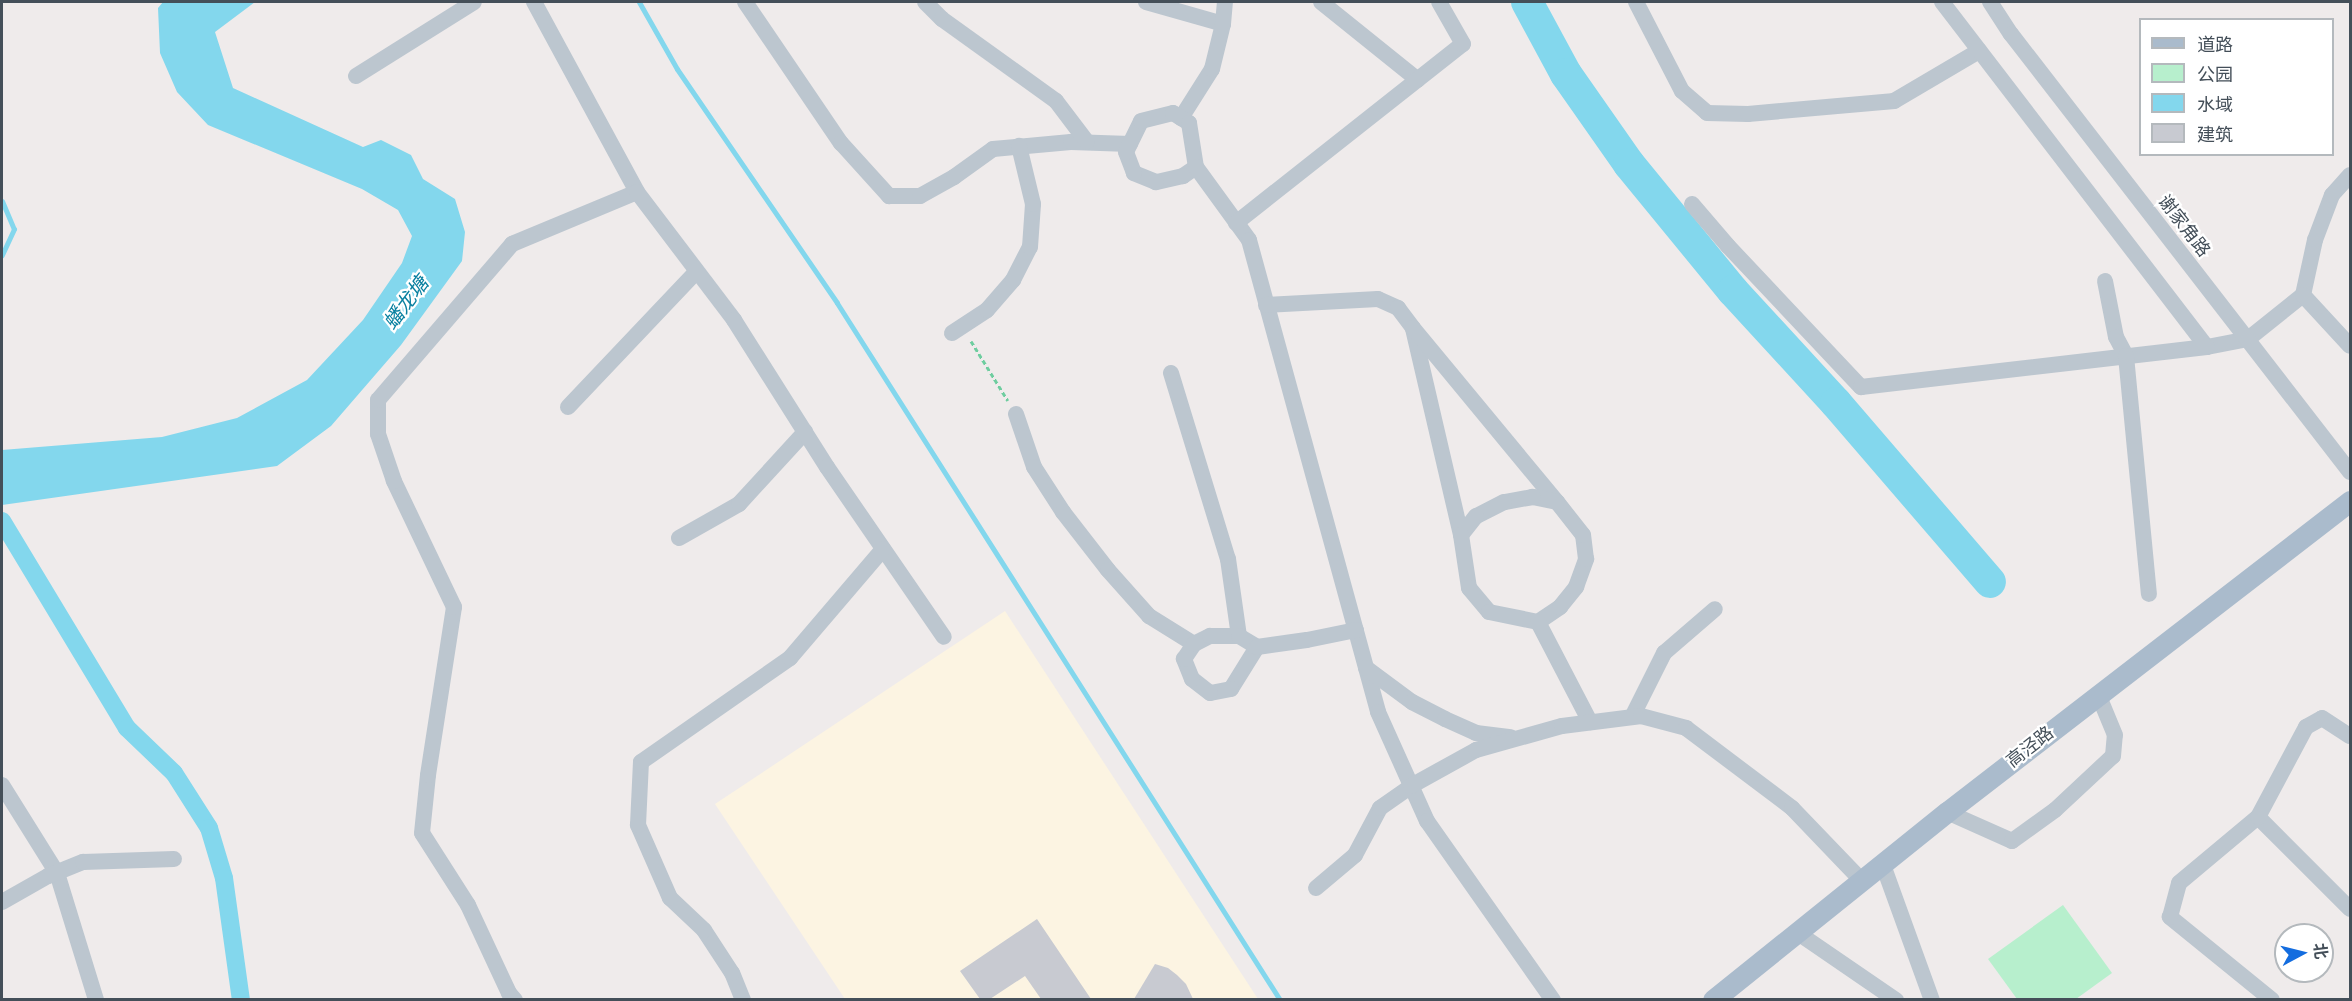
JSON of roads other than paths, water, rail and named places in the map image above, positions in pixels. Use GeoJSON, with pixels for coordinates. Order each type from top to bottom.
{"type":"FeatureCollection","features":[{"type":"Feature","properties":{"kind":"main road","name":"高泾路"},"geometry":{"type":"LineString","coordinates":[[1713,999],[1947,812],[2350,501]]}},
{"type":"Feature","properties":{"kind":"street"},"geometry":{"type":"LineString","coordinates":[[356,76],[474,2]]}},
{"type":"Feature","properties":{"kind":"street"},"geometry":{"type":"LineString","coordinates":[[534,2],[637,192],[734,320],[805,432],[944,637]]}},
{"type":"Feature","properties":{"kind":"street"},"geometry":{"type":"LineString","coordinates":[[746,2],[841,143],[889,196],[920,196],[954,177],[993,149],[1086,142],[1130,144]]}},
{"type":"Feature","properties":{"kind":"street"},"geometry":{"type":"LineString","coordinates":[[925,2],[942,19],[1056,101],[1086,142]]}},
{"type":"Feature","properties":{"kind":"street"},"geometry":{"type":"LineString","coordinates":[[1146,2],[1223,24]]}},
{"type":"Feature","properties":{"kind":"street"},"geometry":{"type":"LineString","coordinates":[[1181,118],[1212,69],[1223,24],[1225,2]]}},
{"type":"Feature","properties":{"kind":"street"},"geometry":{"type":"LineString","coordinates":[[1321,2],[1418,80]]}},
{"type":"Feature","properties":{"kind":"street"},"geometry":{"type":"LineString","coordinates":[[1236,223],[1463,44],[1438,2]]}},
{"type":"Feature","properties":{"kind":"street"},"geometry":{"type":"LineString","coordinates":[[1636,2],[1682,91],[1707,114],[1748,114],[1894,101],[1979,51]]}},
{"type":"Feature","properties":{"kind":"street"},"geometry":{"type":"LineString","coordinates":[[1942,2],[2207,347]]}},
{"type":"Feature","properties":{"kind":"street","name":"谢家角路"},"geometry":{"type":"LineString","coordinates":[[1990,2],[2011,34],[2350,472]]}},
{"type":"Feature","properties":{"kind":"street"},"geometry":{"type":"LineString","coordinates":[[1196,167],[1183,176],[1156,182],[1134,173],[1126,152],[1141,121],[1173,113],[1189,123],[1196,167],[1249,240],[1378,712],[1426,821],[1553,999]]}},
{"type":"Feature","properties":{"kind":"street"},"geometry":{"type":"LineString","coordinates":[[957,329],[987,310],[1013,280],[1030,246],[1033,204],[1019,146]]}},
{"type":"Feature","properties":{"kind":"street"},"geometry":{"type":"LineString","coordinates":[[1692,204],[1728,246],[1861,387],[2207,347],[2248,339],[2302,296],[2315,240],[2332,195],[2350,175]]}},
{"type":"Feature","properties":{"kind":"street"},"geometry":{"type":"LineString","coordinates":[[515,999],[509,993],[468,904],[422,833],[428,775],[454,607],[394,482],[378,434],[378,400],[512,244],[637,192]]}},
{"type":"Feature","properties":{"kind":"street"},"geometry":{"type":"LineString","coordinates":[[568,407],[697,271]]}},
{"type":"Feature","properties":{"kind":"street"},"geometry":{"type":"LineString","coordinates":[[2105,281],[2116,337],[2126,356],[2149,594]]}},
{"type":"Feature","properties":{"kind":"street"},"geometry":{"type":"LineString","coordinates":[[2302,296],[2350,346]]}},
{"type":"Feature","properties":{"kind":"street"},"geometry":{"type":"LineString","coordinates":[[1266,305],[1378,300],[1398,308],[1583,536],[1586,559],[1576,587],[1560,607],[1538,622],[1489,612],[1469,588],[1461,535],[1413,328]]}},
{"type":"Feature","properties":{"kind":"street"},"geometry":{"type":"LineString","coordinates":[[1171,373],[1228,559],[1239,636]]}},
{"type":"Feature","properties":{"kind":"street"},"geometry":{"type":"LineString","coordinates":[[1016,414],[1034,467],[1082,537],[1149,615],[1194,644]]}},
{"type":"Feature","properties":{"kind":"street"},"geometry":{"type":"LineString","coordinates":[[679,538],[739,504],[805,432]]}},
{"type":"Feature","properties":{"kind":"street"},"geometry":{"type":"LineString","coordinates":[[1461,535],[1476,516],[1504,502],[1533,497],[1557,502]]}},
{"type":"Feature","properties":{"kind":"street"},"geometry":{"type":"LineString","coordinates":[[742,999],[732,973],[704,930],[670,898],[638,825],[641,762],[790,658],[883,549]]}},
{"type":"Feature","properties":{"kind":"street"},"geometry":{"type":"LineString","coordinates":[[1632,717],[1664,653],[1715,609]]}},
{"type":"Feature","properties":{"kind":"street"},"geometry":{"type":"LineString","coordinates":[[1538,622],[1590,722]]}},
{"type":"Feature","properties":{"kind":"street"},"geometry":{"type":"LineString","coordinates":[[1257,646],[1231,689],[1210,693],[1192,679],[1184,659],[1194,644],[1210,636],[1239,636],[1257,646],[1307,640],[1356,630]]}},
{"type":"Feature","properties":{"kind":"street"},"geometry":{"type":"LineString","coordinates":[[1366,668],[1412,702],[1445,719],[1476,733],[1520,738]]}},
{"type":"Feature","properties":{"kind":"street"},"geometry":{"type":"LineString","coordinates":[[1947,812],[2012,841],[2055,810],[2113,756],[2115,735],[2098,694]]}},
{"type":"Feature","properties":{"kind":"street"},"geometry":{"type":"LineString","coordinates":[[1316,888],[1355,855],[1380,808],[1411,786],[1476,750],[1562,726],[1641,716],[1686,728],[1792,808],[1862,881]]}},
{"type":"Feature","properties":{"kind":"street"},"geometry":{"type":"LineString","coordinates":[[2272,999],[2170,917],[2179,883],[2258,817],[2306,727],[2322,718],[2350,736]]}},
{"type":"Feature","properties":{"kind":"street"},"geometry":{"type":"LineString","coordinates":[[2,785],[57,873],[96,999]]}},
{"type":"Feature","properties":{"kind":"street"},"geometry":{"type":"LineString","coordinates":[[2258,817],[2350,909]]}},
{"type":"Feature","properties":{"kind":"street"},"geometry":{"type":"LineString","coordinates":[[2,902],[83,862],[174,860]]}},
{"type":"Feature","properties":{"kind":"street"},"geometry":{"type":"LineString","coordinates":[[1883,865],[1932,999]]}},
{"type":"Feature","properties":{"kind":"street"},"geometry":{"type":"LineString","coordinates":[[1798,933],[1896,999]]}},
{"type":"Feature","properties":{"kind":"water","name":"蟠龙塘"},"geometry":{"type":"Polygon","coordinates":[[[163,2],[255,2],[215,32],[233,88],[363,147],[381,140],[411,155],[423,179],[455,199],[465,232],[462,261],[401,345],[331,426],[277,466],[2,505],[2,450],[162,437],[237,418],[307,380],[363,320],[402,263],[412,236],[398,210],[362,189],[208,125],[177,92],[160,53],[158,8],[163,2]]]}},
{"type":"Feature","properties":{"kind":"waterway"},"geometry":{"type":"LineString","coordinates":[[639,2],[677,69],[837,303],[1280,1000]]}},
{"type":"Feature","properties":{"kind":"waterway"},"geometry":{"type":"LineString","coordinates":[[1527,2],[1566,74],[1629,164],[1733,291],[1836,403],[1990,582]]}},
{"type":"Feature","properties":{"kind":"waterway"},"geometry":{"type":"LineString","coordinates":[[2,201],[14,229],[2,255]]}},
{"type":"Feature","properties":{"kind":"waterway"},"geometry":{"type":"LineString","coordinates":[[2,521],[127,728],[174,773],[209,828],[224,878],[241,1000]]}}]}
